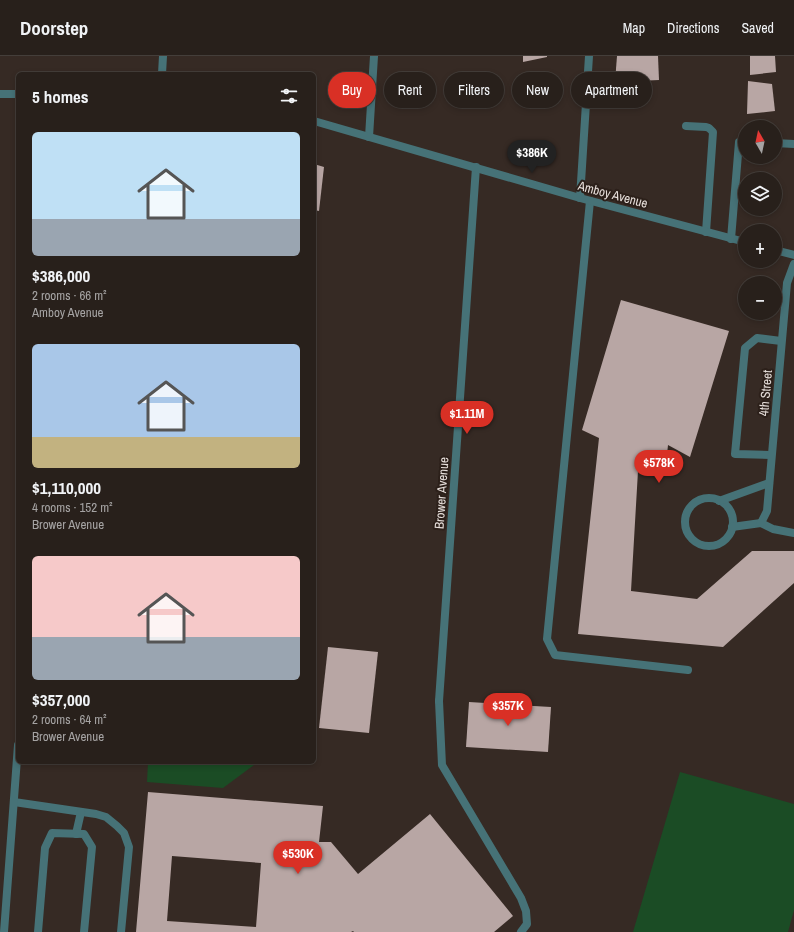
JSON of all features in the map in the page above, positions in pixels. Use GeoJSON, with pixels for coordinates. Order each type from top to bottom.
{"type":"FeatureCollection","features":[{"type":"Feature","properties":{"kind":"street"},"geometry":{"type":"LineString","coordinates":[[162,72],[163,56]]}},
{"type":"Feature","properties":{"kind":"street"},"geometry":{"type":"LineString","coordinates":[[369,137],[374,56]]}},
{"type":"Feature","properties":{"kind":"street"},"geometry":{"type":"LineString","coordinates":[[580,198],[589,56]]}},
{"type":"Feature","properties":{"kind":"street"},"geometry":{"type":"LineString","coordinates":[[0,94],[16,94]]}},
{"type":"Feature","properties":{"kind":"street","name":"Amboy Avenue"},"geometry":{"type":"LineString","coordinates":[[316,122],[590,201],[738,240]]}},
{"type":"Feature","properties":{"kind":"street"},"geometry":{"type":"LineString","coordinates":[[686,126],[706,127],[712,132],[706,232]]}},
{"type":"Feature","properties":{"kind":"street"},"geometry":{"type":"LineString","coordinates":[[782,143],[794,144]]}},
{"type":"Feature","properties":{"kind":"street"},"geometry":{"type":"LineString","coordinates":[[731,238],[738,154]]}},
{"type":"Feature","properties":{"kind":"street","name":"Brower Avenue"},"geometry":{"type":"LineString","coordinates":[[476,168],[439,701],[442,765],[521,898],[526,911],[527,924],[521,932]]}},
{"type":"Feature","properties":{"kind":"street"},"geometry":{"type":"LineString","coordinates":[[590,201],[548,639],[555,655],[688,670]]}},
{"type":"Feature","properties":{"kind":"street"},"geometry":{"type":"LineString","coordinates":[[782,252],[794,255]]}},
{"type":"Feature","properties":{"kind":"street","name":"4th Street"},"geometry":{"type":"LineString","coordinates":[[761,523],[767,511],[786,284],[794,264]]}},
{"type":"Feature","properties":{"kind":"street"},"geometry":{"type":"LineString","coordinates":[[771,455],[735,454],[745,348],[757,338],[781,341]]}},
{"type":"Feature","properties":{"kind":"street"},"geometry":{"type":"LineString","coordinates":[[720,501],[769,483]]}},
{"type":"Feature","properties":{"kind":"street"},"geometry":{"type":"LineString","coordinates":[[712,498],[726,505],[733,520],[732,527],[729,535],[724,541],[717,545],[702,546],[694,542],[689,536],[685,529],[684,521],[690,507],[696,502],[712,498]]}},
{"type":"Feature","properties":{"kind":"street"},"geometry":{"type":"LineString","coordinates":[[732,527],[761,523],[773,529],[794,533]]}},
{"type":"Feature","properties":{"kind":"street"},"geometry":{"type":"LineString","coordinates":[[3,929],[17,764]]}},
{"type":"Feature","properties":{"kind":"street"},"geometry":{"type":"LineString","coordinates":[[14,802],[106,817],[124,833],[129,847],[121,932]]}},
{"type":"Feature","properties":{"kind":"street"},"geometry":{"type":"LineString","coordinates":[[76,834],[81,812]]}},
{"type":"Feature","properties":{"kind":"street"},"geometry":{"type":"LineString","coordinates":[[38,932],[45,848],[52,833],[84,834],[92,847],[84,932]]}},
{"type":"Feature","properties":{"kind":"green space"},"geometry":{"type":"Polygon","coordinates":[[[148,764],[255,764],[223,788],[147,782],[148,764]]]}},
{"type":"Feature","properties":{"kind":"green space"},"geometry":{"type":"Polygon","coordinates":[[[680,772],[794,804],[794,910],[788,932],[633,932],[680,772]]]}},
{"type":"Feature","properties":{"kind":"building"},"geometry":{"type":"Polygon","coordinates":[[[523,56],[547,56],[547,57],[523,62],[523,56]]]}},
{"type":"Feature","properties":{"kind":"building"},"geometry":{"type":"Polygon","coordinates":[[[617,56],[658,56],[659,80],[652,80],[652,72],[616,72],[617,56]]]}},
{"type":"Feature","properties":{"kind":"building"},"geometry":{"type":"Polygon","coordinates":[[[750,56],[775,56],[776,72],[750,75],[750,56]]]}},
{"type":"Feature","properties":{"kind":"building"},"geometry":{"type":"Polygon","coordinates":[[[748,81],[772,84],[775,111],[747,114],[748,81]]]}},
{"type":"Feature","properties":{"kind":"building"},"geometry":{"type":"Polygon","coordinates":[[[316,165],[324,167],[319,211],[316,210],[316,165]]]}},
{"type":"Feature","properties":{"kind":"building"},"geometry":{"type":"Polygon","coordinates":[[[621,300],[729,331],[690,457],[668,445],[665,474],[638,471],[631,591],[697,599],[752,551],[794,551],[794,583],[723,647],[578,634],[599,438],[582,430],[621,300]]]}},
{"type":"Feature","properties":{"kind":"building"},"geometry":{"type":"Polygon","coordinates":[[[328,647],[378,652],[369,733],[319,728],[328,647]]]}},
{"type":"Feature","properties":{"kind":"building"},"geometry":{"type":"Polygon","coordinates":[[[469,702],[551,707],[548,752],[466,747],[469,702]]]}},
{"type":"Feature","properties":{"kind":"building"},"geometry":{"type":"Polygon","coordinates":[[[148,792],[323,806],[319,842],[331,842],[358,874],[430,814],[513,916],[494,932],[136,932],[148,792]],[[172,856],[167,921],[256,927],[261,863],[172,856]]]}}]}
